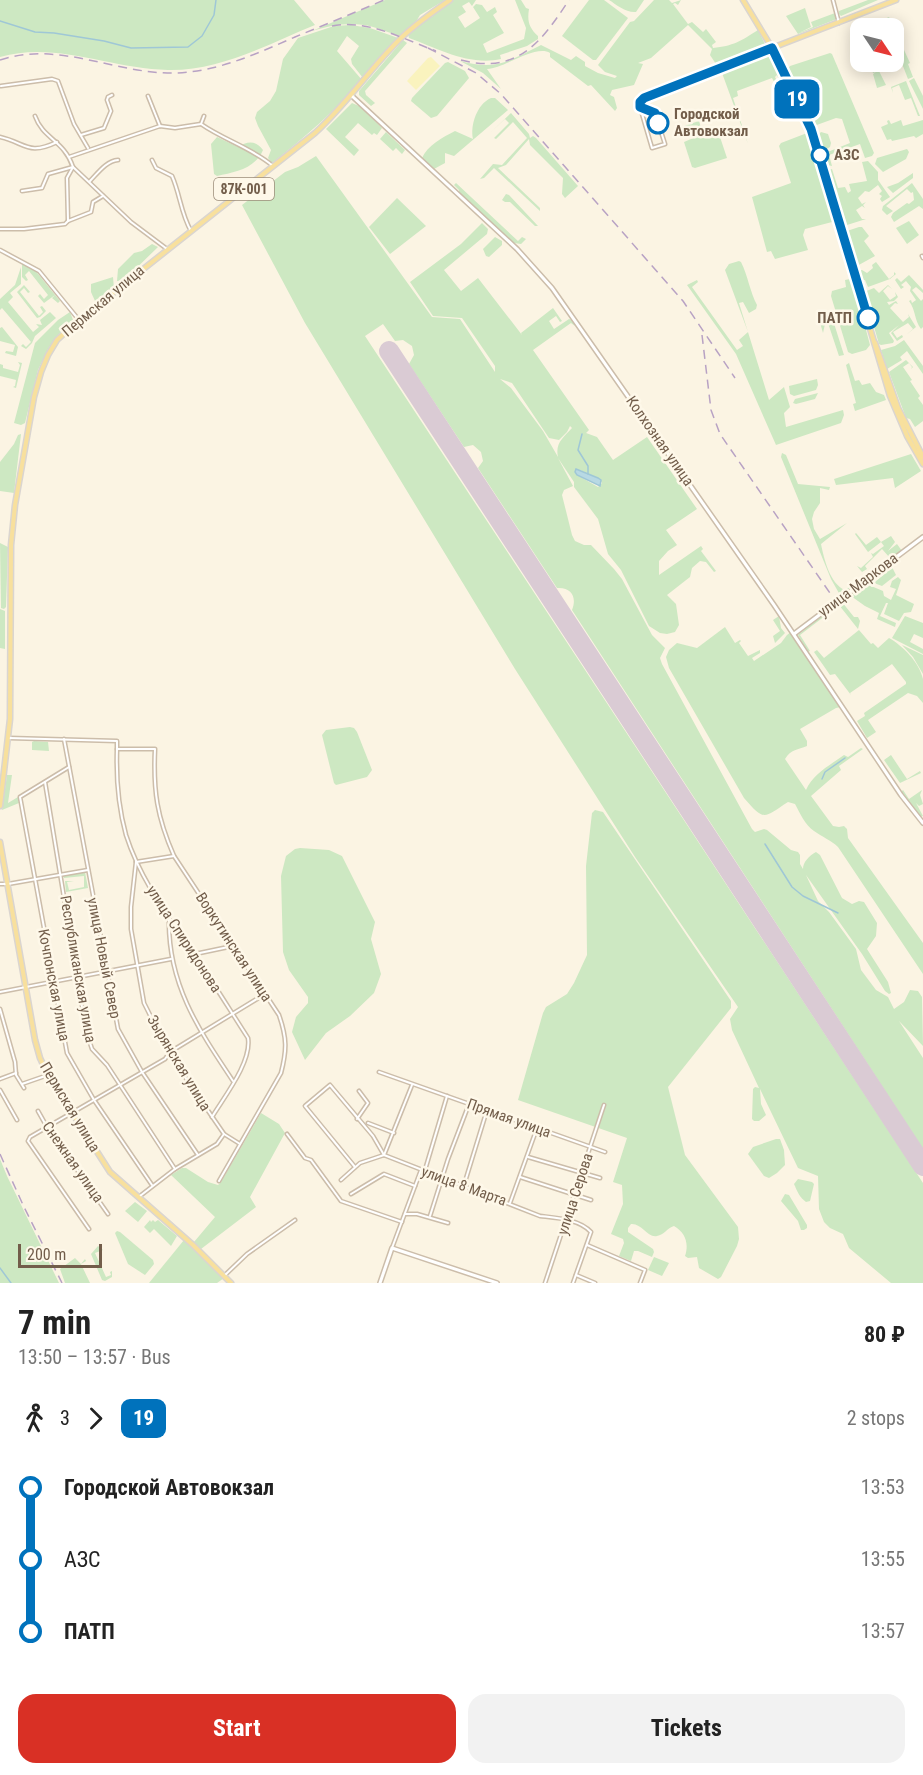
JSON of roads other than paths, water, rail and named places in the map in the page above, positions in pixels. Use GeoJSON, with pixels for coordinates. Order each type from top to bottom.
{"type":"FeatureCollection","features":[{"type":"Feature","properties":{"kind":"main road","name":"Пермская улица"},"geometry":{"type":"LineString","coordinates":[[0,806],[9,738],[11,698],[11,545],[19,480],[34,397],[44,363],[57,340],[79,320],[324,125],[401,38],[450,0]]}},
{"type":"Feature","properties":{"kind":"main road"},"geometry":{"type":"LineString","coordinates":[[743,0],[772,48],[811,129],[875,344],[898,408],[923,458]]}},
{"type":"Feature","properties":{"kind":"main road"},"geometry":{"type":"LineString","coordinates":[[772,48],[896,0]]}},
{"type":"Feature","properties":{"kind":"main road"},"geometry":{"type":"LineString","coordinates":[[875,344],[896,409],[923,464]]}},
{"type":"Feature","properties":{"kind":"main road","name":"Пермская улица"},"geometry":{"type":"LineString","coordinates":[[0,842],[37,1049],[48,1076],[110,1172],[187,1240],[231,1283]]}},
{"type":"Feature","properties":{"kind":"street"},"geometry":{"type":"LineString","coordinates":[[833,0],[839,23]]}},
{"type":"Feature","properties":{"kind":"street"},"geometry":{"type":"LineString","coordinates":[[640,107],[655,113],[665,144],[652,148],[640,107],[640,102],[644,98],[772,48]]}},
{"type":"Feature","properties":{"kind":"street"},"geometry":{"type":"LineString","coordinates":[[0,81],[0,87],[52,79],[58,81],[74,124],[88,149]]}},
{"type":"Feature","properties":{"kind":"street"},"geometry":{"type":"LineString","coordinates":[[81,135],[104,128],[111,111],[107,100],[112,95]]}},
{"type":"Feature","properties":{"kind":"street"},"geometry":{"type":"LineString","coordinates":[[148,96],[152,101],[160,126]]}},
{"type":"Feature","properties":{"kind":"street","name":"Колхозная улица"},"geometry":{"type":"LineString","coordinates":[[352,96],[518,249],[552,288],[794,634],[901,795],[923,823]]}},
{"type":"Feature","properties":{"kind":"street"},"geometry":{"type":"LineString","coordinates":[[34,116],[44,132],[57,142],[69,157],[73,167],[145,234],[167,249]]}},
{"type":"Feature","properties":{"kind":"street"},"geometry":{"type":"LineString","coordinates":[[201,124],[204,116]]}},
{"type":"Feature","properties":{"kind":"street"},"geometry":{"type":"LineString","coordinates":[[69,157],[160,126],[175,128],[201,124],[214,134],[264,159],[273,166]]}},
{"type":"Feature","properties":{"kind":"street"},"geometry":{"type":"LineString","coordinates":[[0,137],[33,149],[43,148],[57,142]]}},
{"type":"Feature","properties":{"kind":"street"},"geometry":{"type":"LineString","coordinates":[[89,182],[102,168],[118,160]]}},
{"type":"Feature","properties":{"kind":"street"},"geometry":{"type":"LineString","coordinates":[[152,160],[156,168],[172,176],[178,189],[182,215],[191,231]]}},
{"type":"Feature","properties":{"kind":"street"},"geometry":{"type":"LineString","coordinates":[[22,191],[38,190],[42,188],[48,174],[73,167]]}},
{"type":"Feature","properties":{"kind":"street"},"geometry":{"type":"LineString","coordinates":[[68,221],[67,178],[73,167]]}},
{"type":"Feature","properties":{"kind":"street"},"geometry":{"type":"LineString","coordinates":[[0,228],[24,229],[65,224],[91,212],[93,202],[103,196]]}},
{"type":"Feature","properties":{"kind":"street"},"geometry":{"type":"LineString","coordinates":[[0,250],[39,271],[79,320]]}},
{"type":"Feature","properties":{"kind":"street","name":"улица Маркова"},"geometry":{"type":"LineString","coordinates":[[794,634],[923,537]]}},
{"type":"Feature","properties":{"kind":"street"},"geometry":{"type":"LineString","coordinates":[[9,738],[117,741],[117,749]]}},
{"type":"Feature","properties":{"kind":"street","name":"улица Новый Север"},"geometry":{"type":"LineString","coordinates":[[64,739],[118,1029],[142,1071],[198,1155]]}},
{"type":"Feature","properties":{"kind":"street","name":"Воркутинская улица"},"geometry":{"type":"LineString","coordinates":[[117,749],[155,749],[154,781],[157,807],[165,836],[174,856],[279,1015],[286,1034],[285,1060],[281,1073],[219,1181]]}},
{"type":"Feature","properties":{"kind":"street","name":"улица Спиридонова"},"geometry":{"type":"LineString","coordinates":[[117,749],[116,779],[121,811],[126,835],[136,862],[248,1038],[250,1047],[247,1058],[212,1117]]}},
{"type":"Feature","properties":{"kind":"street"},"geometry":{"type":"LineString","coordinates":[[45,782],[69,767]]}},
{"type":"Feature","properties":{"kind":"street","name":"Кочпонская улица"},"geometry":{"type":"LineString","coordinates":[[45,782],[20,797],[67,1053],[94,1100],[152,1185]]}},
{"type":"Feature","properties":{"kind":"street","name":"Республиканская улица"},"geometry":{"type":"LineString","coordinates":[[45,782],[86,1031],[92,1049],[107,1065],[175,1169]]}},
{"type":"Feature","properties":{"kind":"street"},"geometry":{"type":"LineString","coordinates":[[136,862],[174,856]]}},
{"type":"Feature","properties":{"kind":"street","name":"Зырянская улица"},"geometry":{"type":"LineString","coordinates":[[136,862],[131,907],[136,966],[144,1003],[170,1052],[212,1117],[224,1134],[240,1144]]}},
{"type":"Feature","properties":{"kind":"street"},"geometry":{"type":"LineString","coordinates":[[0,884],[88,870]]}},
{"type":"Feature","properties":{"kind":"street"},"geometry":{"type":"LineString","coordinates":[[170,918],[172,959],[189,1010],[201,1033],[233,1081]]}},
{"type":"Feature","properties":{"kind":"street"},"geometry":{"type":"LineString","coordinates":[[194,954],[234,946]]}},
{"type":"Feature","properties":{"kind":"street"},"geometry":{"type":"LineString","coordinates":[[0,992],[172,959]]}},
{"type":"Feature","properties":{"kind":"street"},"geometry":{"type":"LineString","coordinates":[[89,1229],[28,1141],[47,1127],[165,1059],[170,1052],[265,994]]}},
{"type":"Feature","properties":{"kind":"street"},"geometry":{"type":"LineString","coordinates":[[0,1009],[16,1073],[24,1088]]}},
{"type":"Feature","properties":{"kind":"street","name":"Прямая улица"},"geometry":{"type":"LineString","coordinates":[[379,1072],[605,1152]]}},
{"type":"Feature","properties":{"kind":"street"},"geometry":{"type":"LineString","coordinates":[[0,1079],[16,1073]]}},
{"type":"Feature","properties":{"kind":"street"},"geometry":{"type":"LineString","coordinates":[[22,1084],[48,1076]]}},
{"type":"Feature","properties":{"kind":"street"},"geometry":{"type":"LineString","coordinates":[[341,1180],[367,1160],[384,1155],[413,1084]]}},
{"type":"Feature","properties":{"kind":"street"},"geometry":{"type":"LineString","coordinates":[[355,1167],[304,1106],[330,1085],[373,1136],[384,1155]]}},
{"type":"Feature","properties":{"kind":"street"},"geometry":{"type":"LineString","coordinates":[[0,1090],[17,1120]]}},
{"type":"Feature","properties":{"kind":"street"},"geometry":{"type":"LineString","coordinates":[[357,1119],[368,1103],[359,1090]]}},
{"type":"Feature","properties":{"kind":"street"},"geometry":{"type":"LineString","coordinates":[[425,1170],[447,1096]]}},
{"type":"Feature","properties":{"kind":"street"},"geometry":{"type":"LineString","coordinates":[[430,1216],[469,1104]]}},
{"type":"Feature","properties":{"kind":"street","name":"улица Серова"},"geometry":{"type":"LineString","coordinates":[[545,1283],[604,1105]]}},
{"type":"Feature","properties":{"kind":"street"},"geometry":{"type":"LineString","coordinates":[[464,1185],[487,1110]]}},
{"type":"Feature","properties":{"kind":"street","name":"Снежная улица"},"geometry":{"type":"LineString","coordinates":[[39,1111],[47,1127],[108,1214]]}},
{"type":"Feature","properties":{"kind":"street"},"geometry":{"type":"LineString","coordinates":[[368,1122],[394,1133]]}},
{"type":"Feature","properties":{"kind":"street"},"geometry":{"type":"LineString","coordinates":[[510,1203],[537,1128]]}},
{"type":"Feature","properties":{"kind":"street"},"geometry":{"type":"LineString","coordinates":[[137,1198],[175,1169],[217,1144],[224,1134]]}},
{"type":"Feature","properties":{"kind":"street"},"geometry":{"type":"LineString","coordinates":[[287,1134],[305,1158],[311,1160],[341,1202],[402,1222]]}},
{"type":"Feature","properties":{"kind":"street","name":"улица 8 Марта"},"geometry":{"type":"LineString","coordinates":[[384,1155],[540,1216],[586,1226],[591,1232],[587,1245]]}},
{"type":"Feature","properties":{"kind":"street"},"geometry":{"type":"LineString","coordinates":[[527,1157],[600,1178]]}},
{"type":"Feature","properties":{"kind":"street"},"geometry":{"type":"LineString","coordinates":[[380,1283],[421,1170]]}},
{"type":"Feature","properties":{"kind":"street"},"geometry":{"type":"LineString","coordinates":[[351,1194],[384,1174],[415,1186]]}},
{"type":"Feature","properties":{"kind":"street"},"geometry":{"type":"LineString","coordinates":[[520,1177],[591,1200]]}},
{"type":"Feature","properties":{"kind":"street"},"geometry":{"type":"LineString","coordinates":[[405,1214],[430,1216],[448,1223]]}},
{"type":"Feature","properties":{"kind":"street"},"geometry":{"type":"LineString","coordinates":[[224,1276],[247,1254],[295,1220]]}},
{"type":"Feature","properties":{"kind":"street"},"geometry":{"type":"LineString","coordinates":[[573,1283],[587,1245],[645,1270],[640,1283]]}},
{"type":"Feature","properties":{"kind":"street"},"geometry":{"type":"LineString","coordinates":[[392,1248],[497,1283]]}},
{"type":"Feature","properties":{"kind":"street"},"geometry":{"type":"LineString","coordinates":[[576,1275],[595,1283]]}},
{"type":"Feature","properties":{"kind":"water"},"geometry":{"type":"Polygon","coordinates":[[[576,469],[601,480],[600,486],[577,475],[576,469]]]}},
{"type":"Feature","properties":{"kind":"waterway"},"geometry":{"type":"LineString","coordinates":[[0,21],[35,32],[104,41],[131,48],[188,47],[202,36],[214,15],[216,0]]}},
{"type":"Feature","properties":{"kind":"waterway"},"geometry":{"type":"LineString","coordinates":[[582,434],[578,450],[588,466],[588,474]]}},
{"type":"Feature","properties":{"kind":"waterway"},"geometry":{"type":"LineString","coordinates":[[822,779],[825,772],[845,758]]}},
{"type":"Feature","properties":{"kind":"waterway"},"geometry":{"type":"LineString","coordinates":[[765,844],[792,887],[803,896],[838,913]]}},
{"type":"Feature","properties":{"kind":"waterway"},"geometry":{"type":"LineString","coordinates":[[0,1268],[11,1283]]}},
{"type":"Feature","properties":{"kind":"railway"},"geometry":{"type":"LineString","coordinates":[[0,60],[22,55],[44,54],[154,72],[193,72],[252,55],[384,0]]}},
{"type":"Feature","properties":{"kind":"railway"},"geometry":{"type":"LineString","coordinates":[[461,60],[498,63],[526,51],[549,29],[569,0]]}},
{"type":"Feature","properties":{"kind":"railway"},"geometry":{"type":"LineString","coordinates":[[332,26],[359,25],[372,28],[436,51]]}},
{"type":"Feature","properties":{"kind":"railway"},"geometry":{"type":"LineString","coordinates":[[428,48],[476,73],[501,94],[683,301],[735,378]]}},
{"type":"Feature","properties":{"kind":"railway"},"geometry":{"type":"LineString","coordinates":[[702,335],[711,410],[720,434],[832,596]]}},
{"type":"Feature","properties":{"kind":"railway"},"geometry":{"type":"LineString","coordinates":[[0,1154],[62,1283]]}},
{"type":"Feature","properties":{"kind":"place","name":"Городской Автовокзал"},"geometry":{"type":"Point","coordinates":[658,123]}},
{"type":"Feature","properties":{"kind":"place","name":"АЗС"},"geometry":{"type":"Point","coordinates":[820,155]}},
{"type":"Feature","properties":{"kind":"place","name":"ПАТП"},"geometry":{"type":"Point","coordinates":[868,318]}}]}
